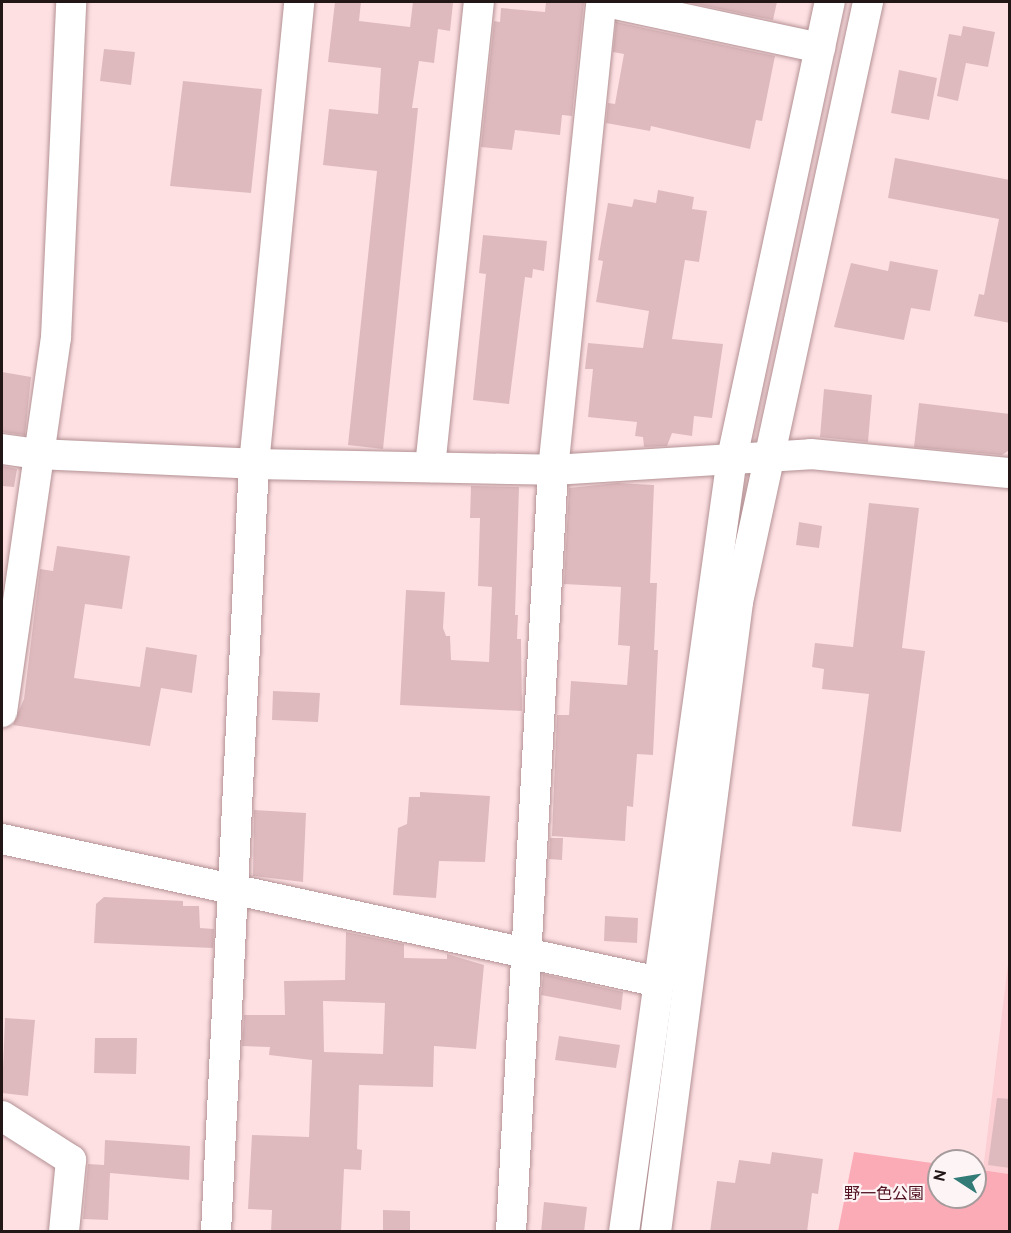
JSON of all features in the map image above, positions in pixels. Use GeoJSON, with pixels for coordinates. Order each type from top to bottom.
{"type":"FeatureCollection","features":[{"type":"Feature","properties":{"kind":"street"},"geometry":{"type":"LineString","coordinates":[[2,712],[37,454],[56,338],[71,2]]}},
{"type":"Feature","properties":{"kind":"street"},"geometry":{"type":"LineString","coordinates":[[216,1232],[254,464],[299,2]]}},
{"type":"Feature","properties":{"kind":"street"},"geometry":{"type":"LineString","coordinates":[[430,467],[479,2]]}},
{"type":"Feature","properties":{"kind":"street"},"geometry":{"type":"LineString","coordinates":[[511,1232],[553,470],[601,2]]}},
{"type":"Feature","properties":{"kind":"street"},"geometry":{"type":"LineString","coordinates":[[606,2],[820,48]]}},
{"type":"Feature","properties":{"kind":"street"},"geometry":{"type":"LineString","coordinates":[[624,1232],[732,458],[830,2]]}},
{"type":"Feature","properties":{"kind":"street"},"geometry":{"type":"LineString","coordinates":[[656,1232],[738,602],[768,455],[868,2]]}},
{"type":"Feature","properties":{"kind":"street"},"geometry":{"type":"LineString","coordinates":[[2,449],[37,454],[254,464],[553,470],[811,454],[1010,472]]}},
{"type":"Feature","properties":{"kind":"street"},"geometry":{"type":"LineString","coordinates":[[2,839],[527,951],[659,982]]}},
{"type":"Feature","properties":{"kind":"street"},"geometry":{"type":"LineString","coordinates":[[2,1116],[71,1160],[64,1232]]}},
{"type":"Feature","properties":{"kind":"shaded area"},"geometry":{"type":"Polygon","coordinates":[[[1009,956],[1009,1174],[987,1171],[986,1149],[1009,956]]]}},
{"type":"Feature","properties":{"kind":"green space","name":"野一色公園"},"geometry":{"type":"Polygon","coordinates":[[[854,1152],[927,1162],[927,1209],[987,1209],[987,1171],[1009,1174],[1009,1231],[838,1231],[854,1152]]]}},
{"type":"Feature","properties":{"kind":"building"},"geometry":{"type":"Polygon","coordinates":[[[335,2],[361,2],[359,21],[410,27],[413,2],[453,3],[450,31],[438,29],[434,63],[419,61],[412,108],[418,108],[383,449],[348,445],[377,171],[323,165],[329,109],[378,114],[381,68],[328,62],[335,2]]]}},
{"type":"Feature","properties":{"kind":"building"},"geometry":{"type":"Polygon","coordinates":[[[546,2],[584,2],[572,116],[562,115],[560,135],[515,130],[512,150],[481,147],[494,21],[500,22],[501,8],[545,12],[546,2]]]}},
{"type":"Feature","properties":{"kind":"building"},"geometry":{"type":"Polygon","coordinates":[[[686,2],[777,2],[773,20],[686,2]]]}},
{"type":"Feature","properties":{"kind":"building"},"geometry":{"type":"Polygon","coordinates":[[[616,22],[775,56],[762,121],[756,120],[750,149],[651,126],[650,131],[606,123],[608,103],[615,104],[624,54],[613,52],[616,22]]]}},
{"type":"Feature","properties":{"kind":"building"},"geometry":{"type":"Polygon","coordinates":[[[963,26],[995,32],[988,67],[966,63],[958,101],[937,96],[949,34],[961,36],[963,26]]]}},
{"type":"Feature","properties":{"kind":"building"},"geometry":{"type":"Polygon","coordinates":[[[104,49],[135,52],[131,85],[100,81],[104,49]]]}},
{"type":"Feature","properties":{"kind":"building"},"geometry":{"type":"Polygon","coordinates":[[[899,70],[937,78],[929,120],[891,113],[899,70]]]}},
{"type":"Feature","properties":{"kind":"building"},"geometry":{"type":"Polygon","coordinates":[[[183,81],[262,89],[251,193],[170,186],[183,81]]]}},
{"type":"Feature","properties":{"kind":"building"},"geometry":{"type":"Polygon","coordinates":[[[895,158],[1010,180],[1010,323],[974,316],[979,294],[984,295],[999,219],[888,198],[895,158]]]}},
{"type":"Feature","properties":{"kind":"building"},"geometry":{"type":"Polygon","coordinates":[[[658,190],[694,197],[692,209],[707,211],[699,262],[685,260],[672,339],[723,344],[712,418],[694,416],[692,436],[672,433],[667,446],[644,447],[643,437],[635,436],[637,422],[588,417],[593,369],[585,369],[588,343],[643,348],[649,311],[596,302],[603,261],[598,260],[608,203],[632,207],[634,199],[656,203],[658,190]]]}},
{"type":"Feature","properties":{"kind":"building"},"geometry":{"type":"Polygon","coordinates":[[[483,235],[547,241],[544,271],[533,269],[532,278],[525,277],[509,404],[473,400],[486,274],[479,273],[483,235]]]}},
{"type":"Feature","properties":{"kind":"building"},"geometry":{"type":"Polygon","coordinates":[[[890,261],[938,270],[930,311],[911,308],[904,340],[834,327],[851,263],[888,271],[890,261]]]}},
{"type":"Feature","properties":{"kind":"building"},"geometry":{"type":"Polygon","coordinates":[[[2,372],[31,377],[25,435],[2,432],[2,372]]]}},
{"type":"Feature","properties":{"kind":"building"},"geometry":{"type":"Polygon","coordinates":[[[824,389],[872,395],[868,442],[820,437],[824,389]]]}},
{"type":"Feature","properties":{"kind":"building"},"geometry":{"type":"Polygon","coordinates":[[[919,403],[1010,414],[1008,451],[1002,455],[914,447],[919,403]]]}},
{"type":"Feature","properties":{"kind":"building"},"geometry":{"type":"Polygon","coordinates":[[[2,466],[17,469],[14,487],[2,486],[2,466]]]}},
{"type":"Feature","properties":{"kind":"building"},"geometry":{"type":"Polygon","coordinates":[[[617,483],[654,485],[650,583],[657,583],[654,650],[658,650],[653,755],[637,754],[633,807],[627,806],[625,841],[552,836],[557,715],[569,715],[571,681],[627,685],[630,646],[618,645],[621,587],[564,584],[569,488],[617,483]]]}},
{"type":"Feature","properties":{"kind":"building"},"geometry":{"type":"Polygon","coordinates":[[[471,486],[519,487],[515,615],[518,615],[517,639],[521,639],[522,711],[400,705],[406,590],[445,592],[443,628],[446,636],[450,636],[451,660],[489,662],[492,587],[478,586],[480,518],[470,518],[471,486]]]}},
{"type":"Feature","properties":{"kind":"building"},"geometry":{"type":"Polygon","coordinates":[[[869,503],[919,508],[902,648],[925,651],[901,832],[852,826],[869,694],[822,689],[824,669],[812,667],[815,643],[853,647],[869,503]]]}},
{"type":"Feature","properties":{"kind":"building"},"geometry":{"type":"Polygon","coordinates":[[[799,522],[822,526],[819,548],[796,545],[799,522]]]}},
{"type":"Feature","properties":{"kind":"building"},"geometry":{"type":"Polygon","coordinates":[[[57,546],[130,556],[122,609],[85,604],[74,678],[140,687],[146,647],[197,655],[192,693],[161,688],[150,746],[13,725],[24,699],[40,569],[53,571],[57,546]]]}},
{"type":"Feature","properties":{"kind":"building"},"geometry":{"type":"Polygon","coordinates":[[[273,691],[320,693],[318,722],[272,720],[273,691]]]}},
{"type":"Feature","properties":{"kind":"building"},"geometry":{"type":"Polygon","coordinates":[[[420,792],[490,796],[485,862],[439,861],[436,898],[393,895],[398,828],[407,824],[409,797],[420,797],[420,792]]]}},
{"type":"Feature","properties":{"kind":"building"},"geometry":{"type":"Polygon","coordinates":[[[254,810],[306,813],[303,882],[253,876],[254,810]]]}},
{"type":"Feature","properties":{"kind":"building"},"geometry":{"type":"Polygon","coordinates":[[[550,838],[563,838],[562,860],[549,859],[550,838]]]}},
{"type":"Feature","properties":{"kind":"building"},"geometry":{"type":"Polygon","coordinates":[[[104,897],[183,901],[183,906],[199,906],[200,928],[214,929],[213,948],[94,943],[96,904],[104,897]]]}},
{"type":"Feature","properties":{"kind":"building"},"geometry":{"type":"Polygon","coordinates":[[[605,916],[638,918],[637,943],[604,941],[605,916]]]}},
{"type":"Feature","properties":{"kind":"building"},"geometry":{"type":"Polygon","coordinates":[[[346,932],[404,944],[404,958],[447,959],[447,954],[484,965],[476,1049],[434,1046],[433,1087],[359,1085],[357,1149],[362,1150],[361,1170],[344,1169],[341,1232],[271,1232],[272,1210],[248,1209],[252,1135],[309,1137],[312,1060],[269,1055],[270,1047],[242,1046],[244,1015],[285,1015],[284,981],[345,980],[346,932]],[[323,1001],[324,1052],[383,1054],[385,1003],[323,1001]]]}},
{"type":"Feature","properties":{"kind":"building"},"geometry":{"type":"Polygon","coordinates":[[[543,974],[623,992],[621,1010],[541,995],[543,974]]]}},
{"type":"Feature","properties":{"kind":"building"},"geometry":{"type":"Polygon","coordinates":[[[5,1018],[35,1020],[28,1096],[2,1093],[5,1018]]]}},
{"type":"Feature","properties":{"kind":"building"},"geometry":{"type":"Polygon","coordinates":[[[559,1036],[620,1045],[616,1068],[555,1060],[559,1036]]]}},
{"type":"Feature","properties":{"kind":"building"},"geometry":{"type":"Polygon","coordinates":[[[95,1038],[137,1038],[136,1074],[94,1073],[95,1038]]]}},
{"type":"Feature","properties":{"kind":"building"},"geometry":{"type":"Polygon","coordinates":[[[997,1098],[1010,1099],[1010,1168],[988,1165],[997,1098]]]}},
{"type":"Feature","properties":{"kind":"building"},"geometry":{"type":"Polygon","coordinates":[[[105,1140],[190,1146],[189,1180],[110,1173],[108,1220],[83,1219],[88,1164],[104,1165],[105,1140]]]}},
{"type":"Feature","properties":{"kind":"building"},"geometry":{"type":"Polygon","coordinates":[[[772,1152],[823,1159],[818,1194],[812,1193],[807,1232],[710,1232],[717,1181],[735,1183],[739,1160],[770,1164],[772,1152]]]}},
{"type":"Feature","properties":{"kind":"building"},"geometry":{"type":"Polygon","coordinates":[[[544,1202],[587,1207],[584,1232],[541,1232],[544,1202]]]}},
{"type":"Feature","properties":{"kind":"building"},"geometry":{"type":"Polygon","coordinates":[[[383,1210],[410,1211],[410,1232],[383,1232],[383,1210]]]}}]}
